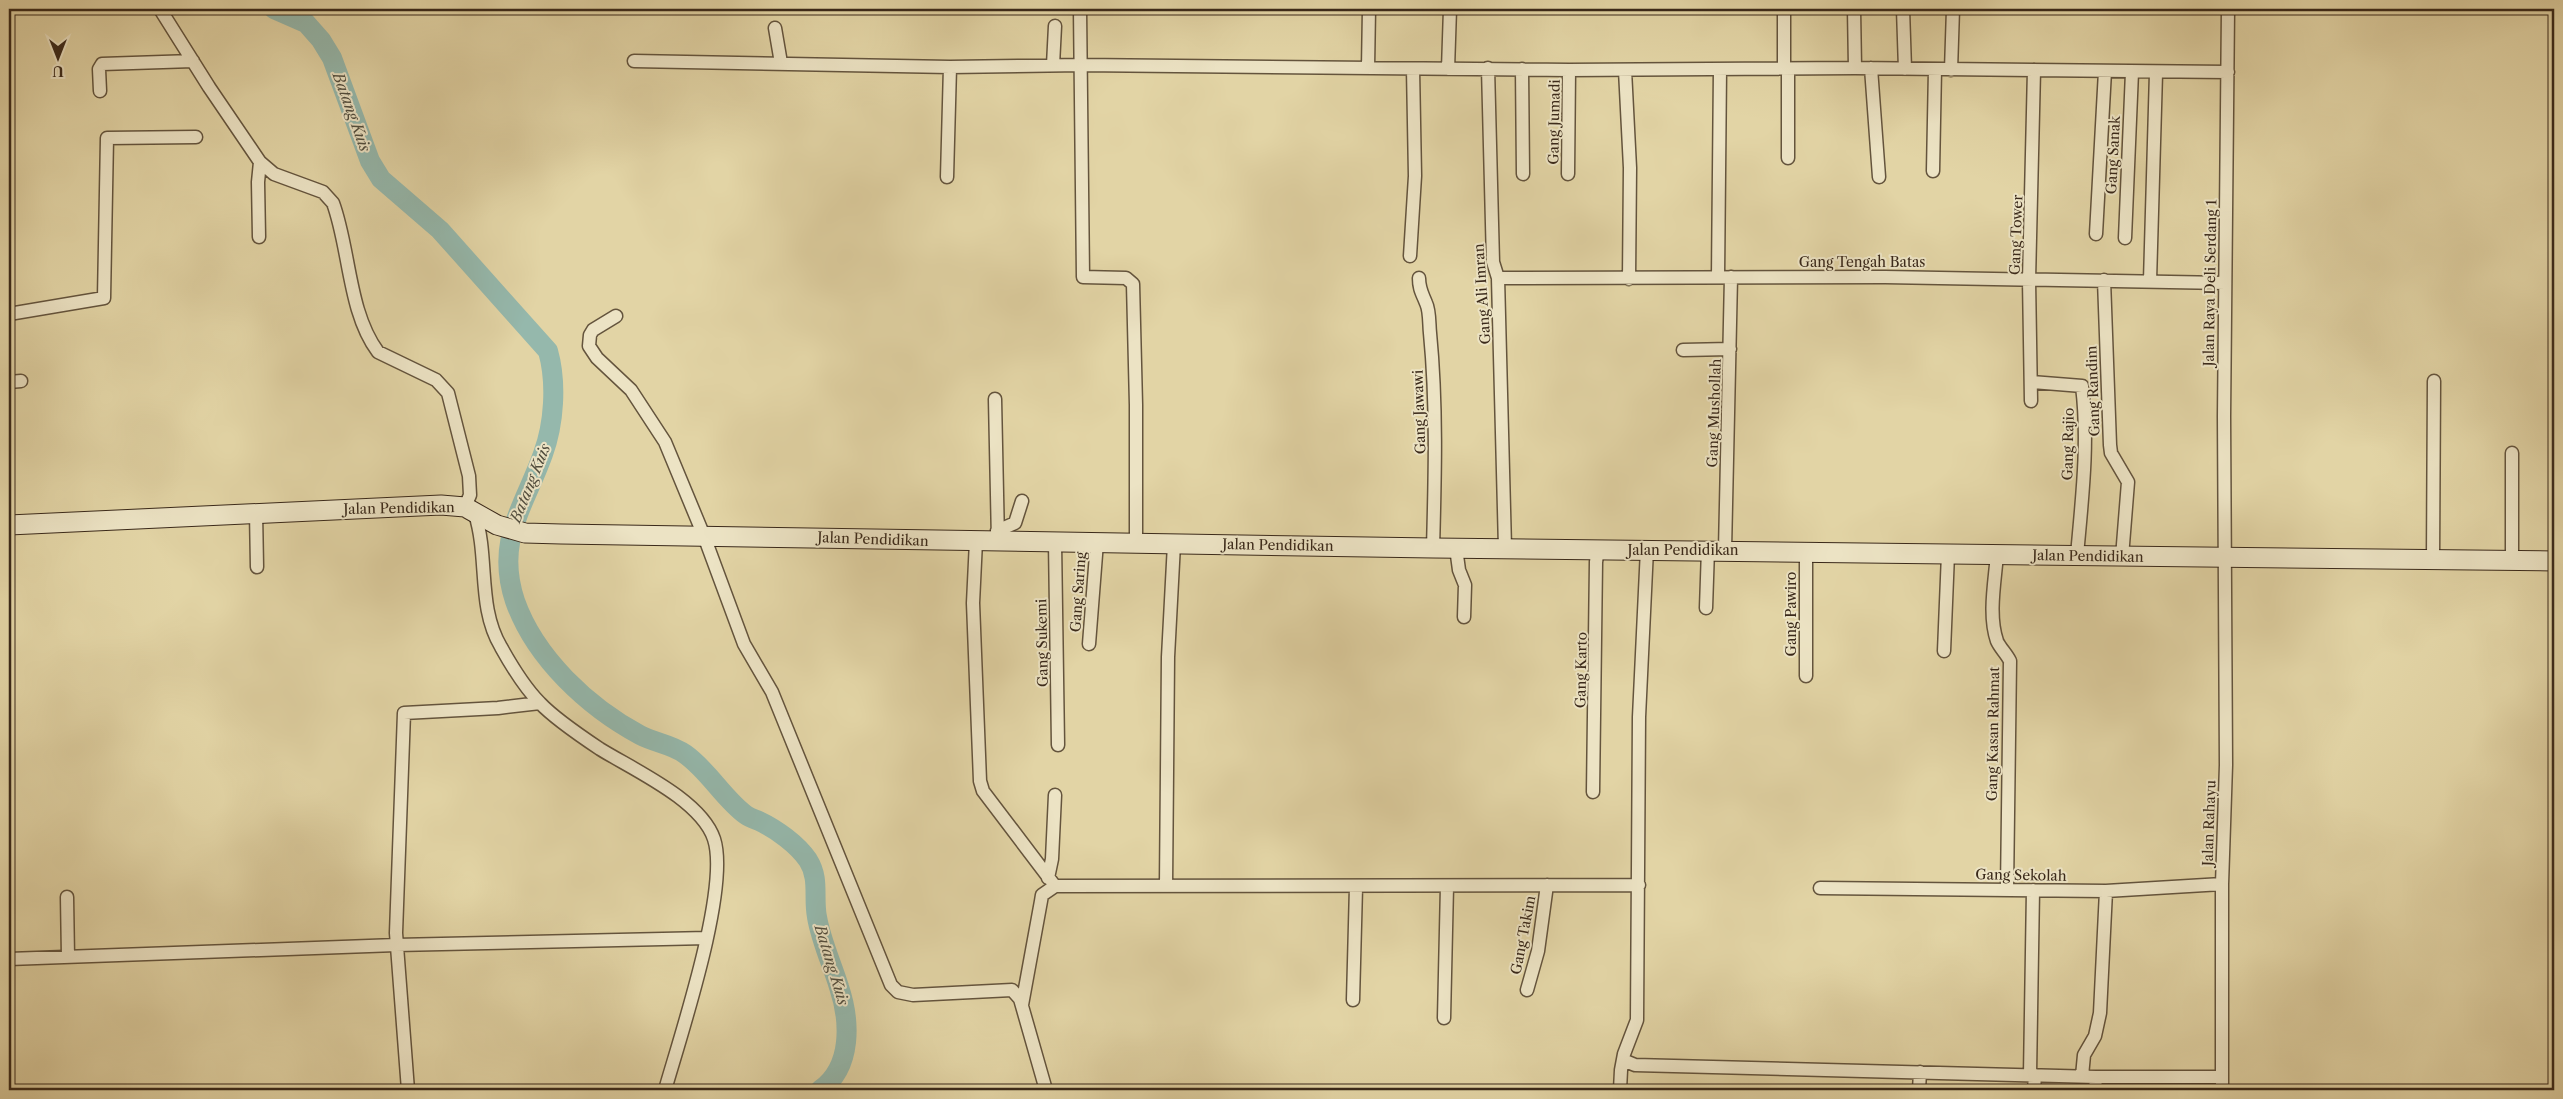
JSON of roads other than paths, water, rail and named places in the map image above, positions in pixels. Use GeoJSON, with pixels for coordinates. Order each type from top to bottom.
{"type":"FeatureCollection","features":[{"type":"Feature","properties":{"kind":"main road","name":"Jalan Pendidikan"},"geometry":{"type":"LineString","coordinates":[[9,525],[256,512],[441,505],[470,511],[497,525],[525,533],[976,541],[1005,535],[1055,542],[1174,544],[1647,550],[1716,549],[2122,557],[2554,561]]}},
{"type":"Feature","properties":{"kind":"street"},"geometry":{"type":"LineString","coordinates":[[160,9],[260,162],[274,174],[323,192],[333,203],[363,323],[373,346],[378,352],[436,380],[448,393],[469,476],[470,511],[482,548],[486,604],[492,628],[508,659],[540,703],[598,748],[665,789],[705,821],[714,839],[716,851],[714,893],[707,938],[665,1090]]}},
{"type":"Feature","properties":{"kind":"street"},"geometry":{"type":"LineString","coordinates":[[1080,9],[1082,277],[1126,278],[1133,284],[1136,405],[1136,543]]}},
{"type":"Feature","properties":{"kind":"street"},"geometry":{"type":"LineString","coordinates":[[1368,68],[1369,9]]}},
{"type":"Feature","properties":{"kind":"street"},"geometry":{"type":"LineString","coordinates":[[1448,68],[1450,9]]}},
{"type":"Feature","properties":{"kind":"street"},"geometry":{"type":"LineString","coordinates":[[1784,9],[1788,158]]}},
{"type":"Feature","properties":{"kind":"street"},"geometry":{"type":"LineString","coordinates":[[1854,9],[1855,68]]}},
{"type":"Feature","properties":{"kind":"street"},"geometry":{"type":"LineString","coordinates":[[1903,9],[1905,69]]}},
{"type":"Feature","properties":{"kind":"street"},"geometry":{"type":"LineString","coordinates":[[1951,70],[1953,9]]}},
{"type":"Feature","properties":{"kind":"street","name":"Jalan Raya Deli Serdang 1"},"geometry":{"type":"LineString","coordinates":[[2224,557],[2228,9]]}},
{"type":"Feature","properties":{"kind":"street"},"geometry":{"type":"LineString","coordinates":[[1053,65],[1056,26]]}},
{"type":"Feature","properties":{"kind":"street"},"geometry":{"type":"LineString","coordinates":[[775,28],[781,63]]}},
{"type":"Feature","properties":{"kind":"street"},"geometry":{"type":"LineString","coordinates":[[100,91],[99,69],[102,64],[193,61]]}},
{"type":"Feature","properties":{"kind":"street"},"geometry":{"type":"LineString","coordinates":[[634,61],[703,64],[781,63],[950,67],[1081,65],[1569,70],[1871,68],[2228,72]]}},
{"type":"Feature","properties":{"kind":"street"},"geometry":{"type":"LineString","coordinates":[[947,177],[950,67]]}},
{"type":"Feature","properties":{"kind":"street","name":"Gang Ali Imran"},"geometry":{"type":"LineString","coordinates":[[1488,68],[1493,262],[1498,278],[1505,548]]}},
{"type":"Feature","properties":{"kind":"street"},"geometry":{"type":"LineString","coordinates":[[1871,68],[1878,177]]}},
{"type":"Feature","properties":{"kind":"street"},"geometry":{"type":"LineString","coordinates":[[1410,256],[1415,176],[1413,69]]}},
{"type":"Feature","properties":{"kind":"street"},"geometry":{"type":"LineString","coordinates":[[1522,69],[1523,174]]}},
{"type":"Feature","properties":{"kind":"street"},"geometry":{"type":"LineString","coordinates":[[1718,277],[1720,69]]}},
{"type":"Feature","properties":{"kind":"street"},"geometry":{"type":"LineString","coordinates":[[1933,171],[1935,69]]}},
{"type":"Feature","properties":{"kind":"street","name":"Gang Jumadi"},"geometry":{"type":"LineString","coordinates":[[1568,174],[1569,70]]}},
{"type":"Feature","properties":{"kind":"street"},"geometry":{"type":"LineString","coordinates":[[1625,70],[1630,168],[1629,279]]}},
{"type":"Feature","properties":{"kind":"street","name":"Gang Tower"},"geometry":{"type":"LineString","coordinates":[[2031,401],[2029,280],[2034,70]]}},
{"type":"Feature","properties":{"kind":"street"},"geometry":{"type":"LineString","coordinates":[[2096,234],[2105,70]]}},
{"type":"Feature","properties":{"kind":"street","name":"Gang Sanak"},"geometry":{"type":"LineString","coordinates":[[2124,238],[2132,72]]}},
{"type":"Feature","properties":{"kind":"street"},"geometry":{"type":"LineString","coordinates":[[2150,281],[2156,72]]}},
{"type":"Feature","properties":{"kind":"street"},"geometry":{"type":"LineString","coordinates":[[9,314],[104,298],[107,138],[196,137]]}},
{"type":"Feature","properties":{"kind":"street"},"geometry":{"type":"LineString","coordinates":[[259,237],[258,182],[260,162]]}},
{"type":"Feature","properties":{"kind":"street","name":"Gang Tengah Batas"},"geometry":{"type":"LineString","coordinates":[[1498,278],[1629,279],[1731,277],[2104,280],[2225,283]]}},
{"type":"Feature","properties":{"kind":"street","name":"Gang Mushollah"},"geometry":{"type":"LineString","coordinates":[[1706,608],[1716,549],[1730,350],[1731,277]]}},
{"type":"Feature","properties":{"kind":"street","name":"Gang Jawawi"},"geometry":{"type":"LineString","coordinates":[[1419,278],[1421,296],[1426,303],[1430,332],[1435,410],[1433,548]]}},
{"type":"Feature","properties":{"kind":"street","name":"Gang Randim"},"geometry":{"type":"LineString","coordinates":[[2104,280],[2110,445],[2128,482],[2122,557]]}},
{"type":"Feature","properties":{"kind":"street"},"geometry":{"type":"LineString","coordinates":[[616,316],[594,330],[590,335],[589,346],[597,358],[631,390],[657,428],[704,536],[744,644],[772,692],[891,985],[898,992],[913,995],[1005,989],[1016,993],[1022,1005],[1046,1090]]}},
{"type":"Feature","properties":{"kind":"street"},"geometry":{"type":"LineString","coordinates":[[1683,350],[1730,350]]}},
{"type":"Feature","properties":{"kind":"street"},"geometry":{"type":"LineString","coordinates":[[2433,560],[2434,381]]}},
{"type":"Feature","properties":{"kind":"street","name":"Gang Rajio"},"geometry":{"type":"LineString","coordinates":[[2031,382],[2082,386],[2084,426],[2083,482],[2077,556]]}},
{"type":"Feature","properties":{"kind":"street"},"geometry":{"type":"LineString","coordinates":[[995,399],[1005,535]]}},
{"type":"Feature","properties":{"kind":"street"},"geometry":{"type":"LineString","coordinates":[[2512,454],[2512,561]]}},
{"type":"Feature","properties":{"kind":"street"},"geometry":{"type":"LineString","coordinates":[[1005,535],[1016,521],[1022,501]]}},
{"type":"Feature","properties":{"kind":"street"},"geometry":{"type":"LineString","coordinates":[[256,512],[257,567]]}},
{"type":"Feature","properties":{"kind":"street"},"geometry":{"type":"LineString","coordinates":[[976,541],[973,604],[980,781],[983,791],[1049,887]]}},
{"type":"Feature","properties":{"kind":"street","name":"Gang Sukemi"},"geometry":{"type":"LineString","coordinates":[[1055,542],[1058,745]]}},
{"type":"Feature","properties":{"kind":"street","name":"Gang Saring"},"geometry":{"type":"LineString","coordinates":[[1089,644],[1097,542]]}},
{"type":"Feature","properties":{"kind":"street"},"geometry":{"type":"LineString","coordinates":[[1166,886],[1168,666],[1174,544]]}},
{"type":"Feature","properties":{"kind":"street"},"geometry":{"type":"LineString","coordinates":[[1456,548],[1459,570],[1465,585],[1464,617]]}},
{"type":"Feature","properties":{"kind":"street","name":"Gang Karto"},"geometry":{"type":"LineString","coordinates":[[1593,792],[1598,549]]}},
{"type":"Feature","properties":{"kind":"street"},"geometry":{"type":"LineString","coordinates":[[1620,1090],[1623,1060],[1638,1020],[1639,717],[1647,550]]}},
{"type":"Feature","properties":{"kind":"street","name":"Gang Pawiro"},"geometry":{"type":"LineString","coordinates":[[1806,552],[1806,676]]}},
{"type":"Feature","properties":{"kind":"street"},"geometry":{"type":"LineString","coordinates":[[1944,651],[1948,554]]}},
{"type":"Feature","properties":{"kind":"street","name":"Gang Kasan Rahmat"},"geometry":{"type":"LineString","coordinates":[[1997,554],[1993,616],[1995,633],[1998,644],[2010,661],[2007,889]]}},
{"type":"Feature","properties":{"kind":"street","name":"Jalan Rahayu"},"geometry":{"type":"LineString","coordinates":[[2222,1084],[2222,884],[2226,765],[2224,557]]}},
{"type":"Feature","properties":{"kind":"street"},"geometry":{"type":"LineString","coordinates":[[408,1090],[396,945],[399,813],[404,712],[498,708],[540,703]]}},
{"type":"Feature","properties":{"kind":"street"},"geometry":{"type":"LineString","coordinates":[[1022,1005],[1049,887],[1054,795]]}},
{"type":"Feature","properties":{"kind":"street","name":"Gang Sekolah"},"geometry":{"type":"LineString","coordinates":[[1820,888],[2106,891],[2222,884]]}},
{"type":"Feature","properties":{"kind":"street","name":"Gang Takim"},"geometry":{"type":"LineString","coordinates":[[1527,990],[1538,951],[1547,885]]}},
{"type":"Feature","properties":{"kind":"street"},"geometry":{"type":"LineString","coordinates":[[1049,887],[1639,885]]}},
{"type":"Feature","properties":{"kind":"street"},"geometry":{"type":"LineString","coordinates":[[1444,1018],[1447,886]]}},
{"type":"Feature","properties":{"kind":"street"},"geometry":{"type":"LineString","coordinates":[[1353,1000],[1356,887]]}},
{"type":"Feature","properties":{"kind":"street"},"geometry":{"type":"LineString","coordinates":[[2033,890],[2032,1075],[2034,1090]]}},
{"type":"Feature","properties":{"kind":"street"},"geometry":{"type":"LineString","coordinates":[[2082,1076],[2084,1054],[2094,1036],[2100,1019],[2106,891]]}},
{"type":"Feature","properties":{"kind":"street"},"geometry":{"type":"LineString","coordinates":[[67,897],[68,957]]}},
{"type":"Feature","properties":{"kind":"street"},"geometry":{"type":"LineString","coordinates":[[9,959],[396,945],[707,938]]}},
{"type":"Feature","properties":{"kind":"street"},"geometry":{"type":"LineString","coordinates":[[1623,1060],[1635,1065],[2082,1076],[2096,1084],[2222,1084]]}},
{"type":"Feature","properties":{"kind":"street"},"geometry":{"type":"LineString","coordinates":[[1919,1090],[1920,1072]]}},
{"type":"Feature","properties":{"kind":"waterway","name":"Batang Kuis"},"geometry":{"type":"LineString","coordinates":[[274,9],[306,23],[321,40],[332,58],[370,161],[381,179],[440,230],[548,351],[553,376],[550,430],[536,473],[514,525],[508,560],[515,601],[524,622],[536,642],[566,679],[601,710],[640,735],[685,754],[701,768],[730,801],[748,816],[766,824],[786,838],[798,848],[812,867],[819,926],[843,1000],[847,1028],[843,1056],[838,1069],[831,1080],[820,1090]]}}]}
